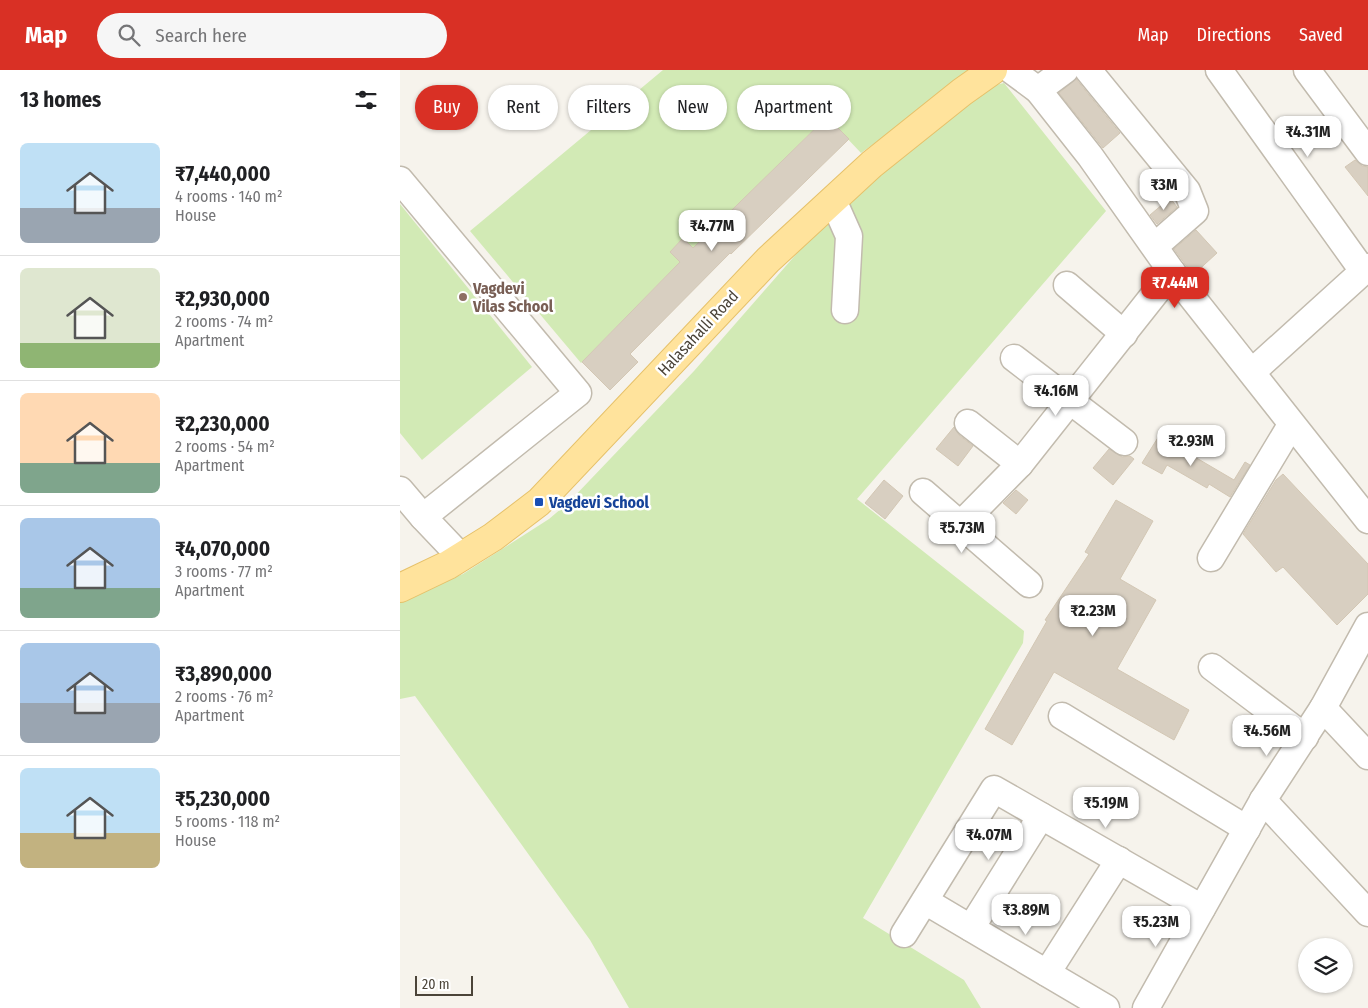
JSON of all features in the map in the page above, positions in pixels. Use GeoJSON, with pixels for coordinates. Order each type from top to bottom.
{"type":"FeatureCollection","features":[{"type":"Feature","properties":{"kind":"main road","name":"Halasahalli Road"},"geometry":{"type":"LineString","coordinates":[[400,588],[461,557],[493,538],[539,502],[768,260],[872,164],[962,92],[993,70]]}},
{"type":"Feature","properties":{"kind":"street"},"geometry":{"type":"LineString","coordinates":[[1011,70],[1038,90],[1090,156],[1172,272],[1252,372],[1291,425],[1368,520]]}},
{"type":"Feature","properties":{"kind":"street"},"geometry":{"type":"LineString","coordinates":[[1038,90],[1065,70]]}},
{"type":"Feature","properties":{"kind":"street"},"geometry":{"type":"LineString","coordinates":[[1088,70],[1187,191],[1194,212],[1155,246]]}},
{"type":"Feature","properties":{"kind":"street"},"geometry":{"type":"LineString","coordinates":[[1219,70],[1366,269],[1252,372]]}},
{"type":"Feature","properties":{"kind":"street"},"geometry":{"type":"LineString","coordinates":[[1307,70],[1368,152]]}},
{"type":"Feature","properties":{"kind":"street"},"geometry":{"type":"LineString","coordinates":[[400,180],[578,393],[423,517]]}},
{"type":"Feature","properties":{"kind":"street"},"geometry":{"type":"LineString","coordinates":[[833,200],[849,236],[845,310]]}},
{"type":"Feature","properties":{"kind":"street"},"geometry":{"type":"LineString","coordinates":[[960,525],[1020,464],[1172,272]]}},
{"type":"Feature","properties":{"kind":"street"},"geometry":{"type":"LineString","coordinates":[[1067,285],[1124,334]]}},
{"type":"Feature","properties":{"kind":"street"},"geometry":{"type":"LineString","coordinates":[[1014,358],[1124,442]]}},
{"type":"Feature","properties":{"kind":"street"},"geometry":{"type":"LineString","coordinates":[[968,423],[1020,464]]}},
{"type":"Feature","properties":{"kind":"street"},"geometry":{"type":"LineString","coordinates":[[1211,558],[1291,425]]}},
{"type":"Feature","properties":{"kind":"street"},"geometry":{"type":"LineString","coordinates":[[400,490],[461,557]]}},
{"type":"Feature","properties":{"kind":"street"},"geometry":{"type":"LineString","coordinates":[[923,492],[1029,584]]}},
{"type":"Feature","properties":{"kind":"street"},"geometry":{"type":"LineString","coordinates":[[1146,1008],[1247,829],[1323,708],[1368,626]]}},
{"type":"Feature","properties":{"kind":"street"},"geometry":{"type":"LineString","coordinates":[[1212,667],[1305,737]]}},
{"type":"Feature","properties":{"kind":"street"},"geometry":{"type":"LineString","coordinates":[[1323,708],[1368,756]]}},
{"type":"Feature","properties":{"kind":"street"},"geometry":{"type":"LineString","coordinates":[[1062,716],[1247,829]]}},
{"type":"Feature","properties":{"kind":"street"},"geometry":{"type":"LineString","coordinates":[[904,934],[994,789],[1202,908]]}},
{"type":"Feature","properties":{"kind":"street"},"geometry":{"type":"LineString","coordinates":[[1264,800],[1368,913]]}},
{"type":"Feature","properties":{"kind":"street"},"geometry":{"type":"LineString","coordinates":[[971,928],[1041,816]]}},
{"type":"Feature","properties":{"kind":"street"},"geometry":{"type":"LineString","coordinates":[[1048,973],[1119,860]]}},
{"type":"Feature","properties":{"kind":"street"},"geometry":{"type":"LineString","coordinates":[[925,900],[1106,1008]]}},
{"type":"Feature","properties":{"kind":"green space"},"geometry":{"type":"Polygon","coordinates":[[[663,70],[976,70],[861,153],[839,130],[851,130],[851,85],[737,85],[737,130],[814,130],[710,232],[710,265],[683,239],[670,252],[680,262],[581,363],[470,231],[591,130],[649,130],[649,85],[645,85],[663,70]]]}},
{"type":"Feature","properties":{"kind":"green space"},"geometry":{"type":"Polygon","coordinates":[[[1004,83],[1106,211],[857,499],[1024,631],[1023,643],[863,918],[964,980],[981,1008],[629,1008],[590,940],[415,696],[400,699],[400,599],[463,574],[549,519],[569,502],[694,371],[799,251],[905,149],[987,87],[1004,83]]]}},
{"type":"Feature","properties":{"kind":"green space"},"geometry":{"type":"Polygon","coordinates":[[[400,204],[532,367],[422,460],[400,433],[400,204]]]}},
{"type":"Feature","properties":{"kind":"building"},"geometry":{"type":"Polygon","coordinates":[[[1076,79],[1120,133],[1103,148],[1059,93],[1076,79]]]}},
{"type":"Feature","properties":{"kind":"building"},"geometry":{"type":"Polygon","coordinates":[[[814,130],[840,130],[849,139],[730,253],[630,354],[638,362],[610,390],[582,362],[680,262],[670,252],[683,238],[693,248],[814,130]]]}},
{"type":"Feature","properties":{"kind":"building"},"geometry":{"type":"Polygon","coordinates":[[[1355,160],[1362,166],[1368,167],[1368,196],[1345,167],[1355,160]]]}},
{"type":"Feature","properties":{"kind":"building"},"geometry":{"type":"Polygon","coordinates":[[[1170,198],[1177,207],[1157,224],[1150,215],[1170,198]]]}},
{"type":"Feature","properties":{"kind":"building"},"geometry":{"type":"Polygon","coordinates":[[[1196,230],[1217,253],[1193,275],[1174,249],[1196,230]]]}},
{"type":"Feature","properties":{"kind":"building"},"geometry":{"type":"Polygon","coordinates":[[[954,427],[959,435],[973,446],[958,466],[936,449],[954,427]]]}},
{"type":"Feature","properties":{"kind":"building"},"geometry":{"type":"Polygon","coordinates":[[[1159,436],[1234,480],[1245,462],[1250,465],[1230,497],[1209,484],[1207,488],[1167,465],[1162,474],[1142,463],[1159,436]]]}},
{"type":"Feature","properties":{"kind":"building"},"geometry":{"type":"Polygon","coordinates":[[[1109,449],[1122,457],[1130,456],[1134,459],[1113,485],[1093,468],[1109,449]]]}},
{"type":"Feature","properties":{"kind":"building"},"geometry":{"type":"Polygon","coordinates":[[[1283,474],[1368,564],[1368,594],[1337,625],[1283,567],[1276,572],[1243,534],[1276,480],[1283,474]]]}},
{"type":"Feature","properties":{"kind":"building"},"geometry":{"type":"Polygon","coordinates":[[[884,480],[903,496],[885,519],[865,503],[884,480]]]}},
{"type":"Feature","properties":{"kind":"building"},"geometry":{"type":"Polygon","coordinates":[[[1016,490],[1028,500],[1016,514],[1003,503],[1016,490]]]}},
{"type":"Feature","properties":{"kind":"building"},"geometry":{"type":"Polygon","coordinates":[[[1116,500],[1153,521],[1120,579],[1156,600],[1117,669],[1189,710],[1174,740],[1054,672],[1012,745],[985,729],[1047,621],[1045,620],[1089,554],[1085,552],[1116,500]]]}},
{"type":"Feature","properties":{"kind":"place","name":"Vagdevi Vilas School"},"geometry":{"type":"Point","coordinates":[463,297]}},
{"type":"Feature","properties":{"kind":"place","name":"Vagdevi School"},"geometry":{"type":"Point","coordinates":[539,502]}}]}
